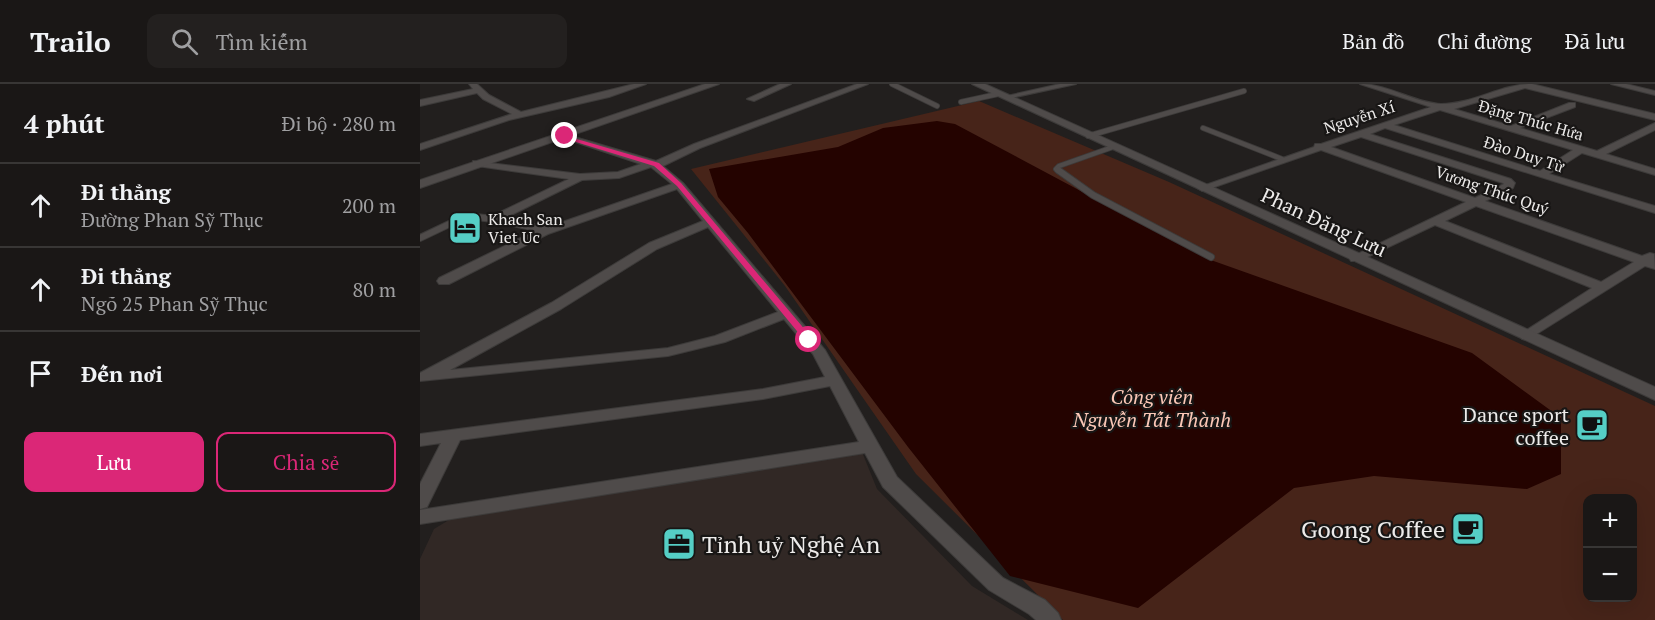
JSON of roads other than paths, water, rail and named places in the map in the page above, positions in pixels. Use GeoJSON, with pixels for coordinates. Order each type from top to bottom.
{"type":"FeatureCollection","features":[{"type":"Feature","properties":{"kind":"street"},"geometry":{"type":"LineString","coordinates":[[420,147],[519,114],[606,95],[641,84]]}},
{"type":"Feature","properties":{"kind":"street"},"geometry":{"type":"LineString","coordinates":[[420,184],[714,84]]}},
{"type":"Feature","properties":{"kind":"street"},"geometry":{"type":"LineString","coordinates":[[751,99],[787,84]]}},
{"type":"Feature","properties":{"kind":"street"},"geometry":{"type":"LineString","coordinates":[[477,163],[580,177],[619,175],[654,164],[862,84]]}},
{"type":"Feature","properties":{"kind":"street","name":"Phan Đăng Lưu"},"geometry":{"type":"LineString","coordinates":[[977,84],[1655,394]]}},
{"type":"Feature","properties":{"kind":"street"},"geometry":{"type":"LineString","coordinates":[[1002,95],[1072,84]]}},
{"type":"Feature","properties":{"kind":"street"},"geometry":{"type":"LineString","coordinates":[[1368,85],[1383,84]]}},
{"type":"Feature","properties":{"kind":"street"},"geometry":{"type":"LineString","coordinates":[[1615,84],[1655,93]]}},
{"type":"Feature","properties":{"kind":"street","name":"Đặng Thúc Hứa"},"geometry":{"type":"LineString","coordinates":[[1368,85],[1655,172]]}},
{"type":"Feature","properties":{"kind":"street"},"geometry":{"type":"LineString","coordinates":[[1526,85],[1655,117]]}},
{"type":"Feature","properties":{"kind":"street","name":"Nguyễn Xí"},"geometry":{"type":"LineString","coordinates":[[1202,188],[1439,107],[1457,106],[1526,85]]}},
{"type":"Feature","properties":{"kind":"street"},"geometry":{"type":"LineString","coordinates":[[420,103],[475,87],[519,114]]}},
{"type":"Feature","properties":{"kind":"street"},"geometry":{"type":"LineString","coordinates":[[1439,107],[1442,101],[1462,94]]}},
{"type":"Feature","properties":{"kind":"street"},"geometry":{"type":"LineString","coordinates":[[1510,129],[1572,105]]}},
{"type":"Feature","properties":{"kind":"street","name":"Đào Duy Từ"},"geometry":{"type":"LineString","coordinates":[[1384,125],[1655,210]]}},
{"type":"Feature","properties":{"kind":"street"},"geometry":{"type":"LineString","coordinates":[[1597,155],[1655,126]]}},
{"type":"Feature","properties":{"kind":"street"},"geometry":{"type":"LineString","coordinates":[[1355,258],[1509,186],[1510,183],[1359,133]]}},
{"type":"Feature","properties":{"kind":"street"},"geometry":{"type":"LineString","coordinates":[[565,136],[654,164],[679,185],[820,353],[890,482],[996,584],[1036,607],[1050,620]]}},
{"type":"Feature","properties":{"kind":"street","name":"Vương Thúc Quý"},"geometry":{"type":"LineString","coordinates":[[1318,147],[1652,260]]}},
{"type":"Feature","properties":{"kind":"street"},"geometry":{"type":"LineString","coordinates":[[1540,175],[1580,150]]}},
{"type":"Feature","properties":{"kind":"street"},"geometry":{"type":"LineString","coordinates":[[494,219],[580,177]]}},
{"type":"Feature","properties":{"kind":"street"},"geometry":{"type":"LineString","coordinates":[[444,281],[545,231],[679,185]]}},
{"type":"Feature","properties":{"kind":"street"},"geometry":{"type":"LineString","coordinates":[[494,219],[545,231]]}},
{"type":"Feature","properties":{"kind":"street"},"geometry":{"type":"LineString","coordinates":[[1435,221],[1601,287]]}},
{"type":"Feature","properties":{"kind":"street"},"geometry":{"type":"LineString","coordinates":[[422,379],[556,306],[653,246],[711,222]]}},
{"type":"Feature","properties":{"kind":"street"},"geometry":{"type":"LineString","coordinates":[[1527,336],[1601,287],[1652,260]]}},
{"type":"Feature","properties":{"kind":"street"},"geometry":{"type":"LineString","coordinates":[[422,379],[677,351],[720,339],[786,313]]}},
{"type":"Feature","properties":{"kind":"street"},"geometry":{"type":"LineString","coordinates":[[420,440],[763,394],[835,380]]}},
{"type":"Feature","properties":{"kind":"street"},"geometry":{"type":"LineString","coordinates":[[420,502],[454,435]]}},
{"type":"Feature","properties":{"kind":"street"},"geometry":{"type":"LineString","coordinates":[[420,517],[871,446]]}},
{"type":"Feature","properties":{"kind":"lane"},"geometry":{"type":"LineString","coordinates":[[892,84],[937,106]]}},
{"type":"Feature","properties":{"kind":"lane"},"geometry":{"type":"LineString","coordinates":[[1088,136],[1245,91]]}},
{"type":"Feature","properties":{"kind":"lane"},"geometry":{"type":"LineString","coordinates":[[961,102],[1002,95]]}},
{"type":"Feature","properties":{"kind":"lane"},"geometry":{"type":"LineString","coordinates":[[1203,128],[1282,159]]}},
{"type":"Feature","properties":{"kind":"lane"},"geometry":{"type":"LineString","coordinates":[[1113,147],[1056,169],[1093,195],[1211,257]]}},
{"type":"Feature","properties":{"kind":"lane"},"geometry":{"type":"LineString","coordinates":[[420,238],[466,216],[494,219]]}},
{"type":"Feature","properties":{"kind":"place","name":"Khach San Viet Uc"},"geometry":{"type":"Point","coordinates":[465,228]}},
{"type":"Feature","properties":{"kind":"place","name":"Dance sport coffee"},"geometry":{"type":"Point","coordinates":[1592,425]}},
{"type":"Feature","properties":{"kind":"place","name":"Goong Coffee"},"geometry":{"type":"Point","coordinates":[1468,529]}},
{"type":"Feature","properties":{"kind":"place","name":"Tỉnh uỷ Nghệ An"},"geometry":{"type":"Point","coordinates":[679,544]}},
{"type":"Feature","properties":{"kind":"park label","name":"Công viên Nguyễn Tất Thành"},"geometry":{"type":"Point","coordinates":[1152,408]}}]}
